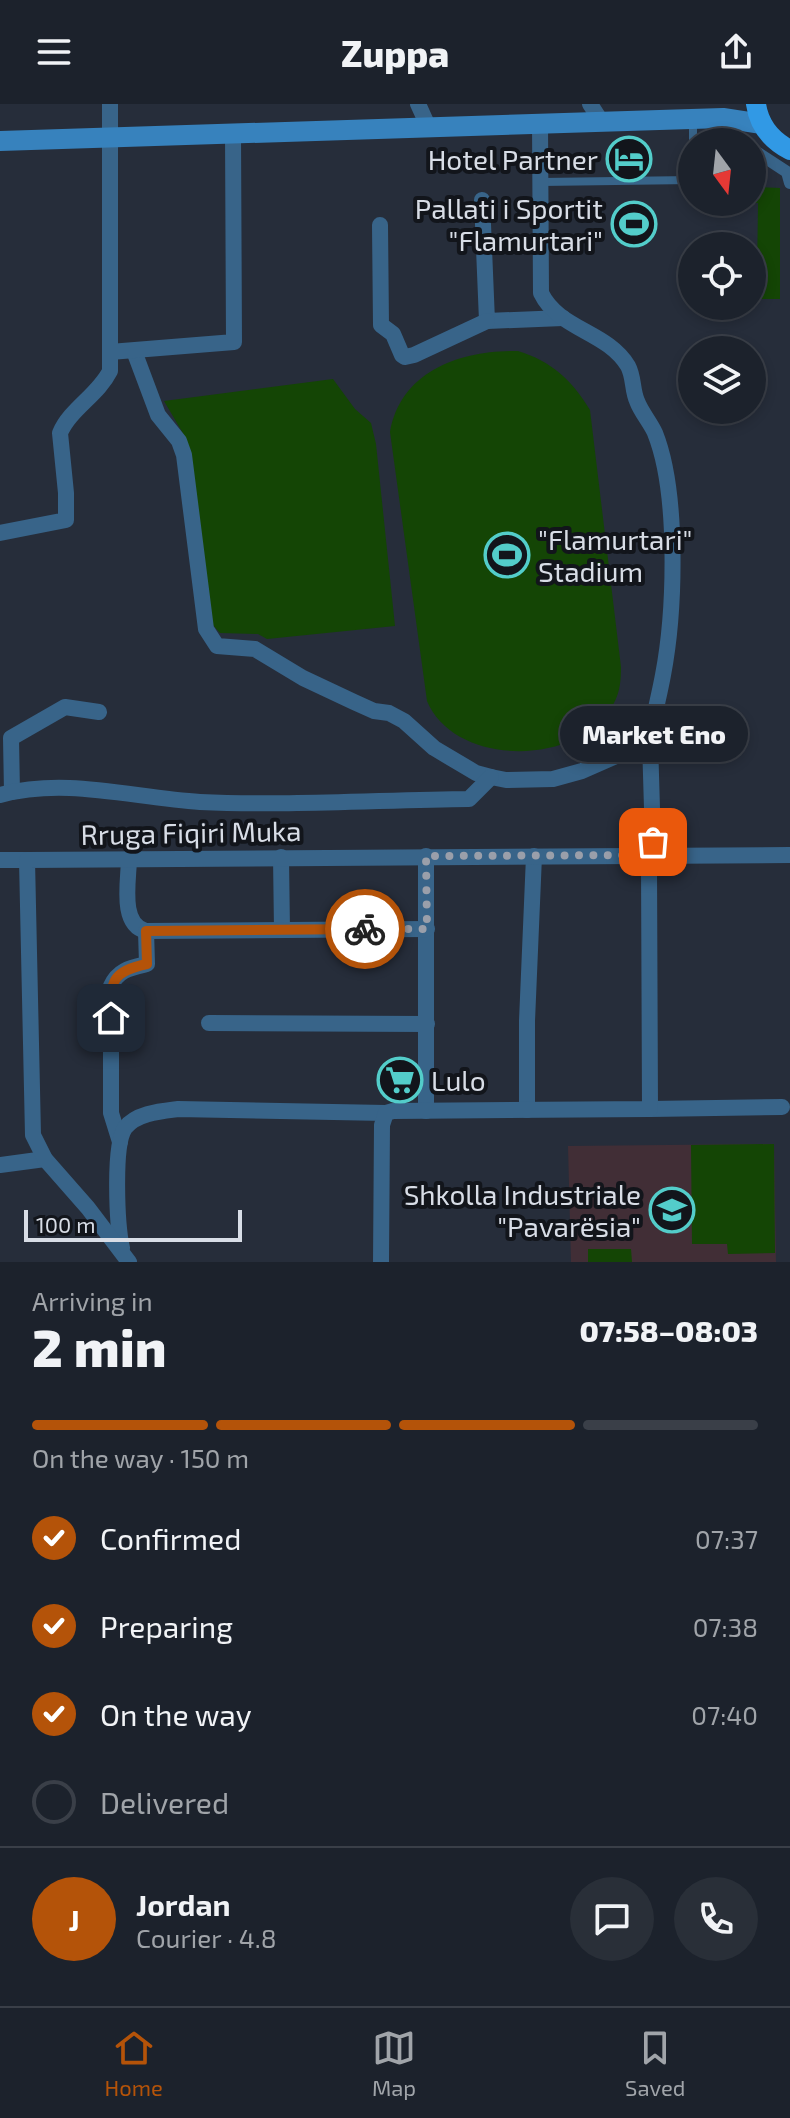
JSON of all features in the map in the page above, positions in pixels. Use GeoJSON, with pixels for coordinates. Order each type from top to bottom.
{"type":"FeatureCollection","features":[{"type":"Feature","properties":{"kind":"main road"},"geometry":{"type":"LineString","coordinates":[[756,104],[762,124],[777,142],[790,150]]}},
{"type":"Feature","properties":{"kind":"main road"},"geometry":{"type":"LineString","coordinates":[[0,141],[540,123],[601,110],[693,119],[723,118],[762,124]]}},
{"type":"Feature","properties":{"kind":"street"},"geometry":{"type":"LineString","coordinates":[[0,533],[66,520],[60,433],[64,424],[104,382],[110,371],[110,104]]}},
{"type":"Feature","properties":{"kind":"street"},"geometry":{"type":"LineString","coordinates":[[418,104],[428,126]]}},
{"type":"Feature","properties":{"kind":"street"},"geometry":{"type":"LineString","coordinates":[[723,118],[724,128]]}},
{"type":"Feature","properties":{"kind":"street"},"geometry":{"type":"LineString","coordinates":[[540,123],[541,293],[550,309],[611,344],[628,366],[636,401],[655,433],[669,501],[673,566],[667,645],[650,741],[653,842],[649,866],[650,1109]]}},
{"type":"Feature","properties":{"kind":"street"},"geometry":{"type":"LineString","coordinates":[[110,352],[234,342],[233,133]]}},
{"type":"Feature","properties":{"kind":"street"},"geometry":{"type":"LineString","coordinates":[[766,160],[789,178]]}},
{"type":"Feature","properties":{"kind":"street"},"geometry":{"type":"LineString","coordinates":[[482,200],[487,321]]}},
{"type":"Feature","properties":{"kind":"street"},"geometry":{"type":"LineString","coordinates":[[380,225],[381,325],[393,334],[405,357],[487,321],[563,318]]}},
{"type":"Feature","properties":{"kind":"street"},"geometry":{"type":"LineString","coordinates":[[134,351],[158,415],[179,441],[184,455],[206,629],[217,646],[255,649],[341,696],[374,711],[389,713],[404,721],[434,748],[476,773],[491,777],[506,780],[553,779],[582,771],[650,741]]}},
{"type":"Feature","properties":{"kind":"street"},"geometry":{"type":"LineString","coordinates":[[99,712],[65,707],[11,738],[6,793],[41,788],[96,788],[165,799],[256,804],[469,799],[491,777]]}},
{"type":"Feature","properties":{"kind":"street","name":"Rruga Fiqiri Muka"},"geometry":{"type":"LineString","coordinates":[[0,860],[790,855]]}},
{"type":"Feature","properties":{"kind":"street"},"geometry":{"type":"LineString","coordinates":[[426,856],[426,1111]]}},
{"type":"Feature","properties":{"kind":"street"},"geometry":{"type":"LineString","coordinates":[[527,1110],[527,1021],[534,856]]}},
{"type":"Feature","properties":{"kind":"street"},"geometry":{"type":"LineString","coordinates":[[281,857],[282,930]]}},
{"type":"Feature","properties":{"kind":"street"},"geometry":{"type":"LineString","coordinates":[[129,858],[130,919],[139,929],[146,931],[427,929]]}},
{"type":"Feature","properties":{"kind":"street"},"geometry":{"type":"LineString","coordinates":[[27,860],[33,1135],[45,1159],[127,1258]]}},
{"type":"Feature","properties":{"kind":"street"},"geometry":{"type":"LineString","coordinates":[[127,1258],[118,1219],[120,1142],[111,1113],[111,986],[116,976],[125,970],[147,964],[146,931]]}},
{"type":"Feature","properties":{"kind":"street"},"geometry":{"type":"LineString","coordinates":[[209,1023],[427,1024]]}},
{"type":"Feature","properties":{"kind":"street"},"geometry":{"type":"LineString","coordinates":[[120,1142],[126,1127],[136,1119],[178,1109],[386,1113],[782,1107]]}},
{"type":"Feature","properties":{"kind":"street"},"geometry":{"type":"LineString","coordinates":[[381,1262],[382,1125],[386,1113]]}},
{"type":"Feature","properties":{"kind":"street"},"geometry":{"type":"LineString","coordinates":[[0,1165],[45,1159]]}},
{"type":"Feature","properties":{"kind":"lane"},"geometry":{"type":"LineString","coordinates":[[693,119],[693,128]]}},
{"type":"Feature","properties":{"kind":"lane"},"geometry":{"type":"LineString","coordinates":[[540,182],[678,180]]}},
{"type":"Feature","properties":{"kind":"shaded area","name":"Shkolla Industriale \"Pavarësia\""},"geometry":{"type":"Polygon","coordinates":[[[774,1144],[776,1262],[571,1262],[568,1146],[774,1144]]]}},
{"type":"Feature","properties":{"kind":"green space"},"geometry":{"type":"Polygon","coordinates":[[[766,188],[780,188],[780,299],[766,299],[766,232],[758,232],[758,216],[766,216],[766,188]]]}},
{"type":"Feature","properties":{"kind":"green space","name":"\"Flamurtari\" Stadium"},"geometry":{"type":"Polygon","coordinates":[[[518,351],[541,360],[560,373],[590,410],[621,667],[616,699],[598,724],[575,739],[548,748],[519,751],[490,748],[463,739],[442,723],[427,701],[390,432],[396,411],[407,393],[437,368],[476,355],[518,351]]]}},
{"type":"Feature","properties":{"kind":"green space"},"geometry":{"type":"Polygon","coordinates":[[[333,379],[355,409],[371,423],[376,444],[395,626],[267,639],[258,634],[220,633],[212,624],[184,435],[164,401],[333,379]]]}},
{"type":"Feature","properties":{"kind":"green space"},"geometry":{"type":"Polygon","coordinates":[[[774,1144],[775,1253],[728,1254],[727,1244],[692,1244],[691,1145],[774,1144]]]}},
{"type":"Feature","properties":{"kind":"green space"},"geometry":{"type":"Polygon","coordinates":[[[588,1249],[631,1249],[632,1262],[588,1262],[588,1249]]]}},
{"type":"Feature","properties":{"kind":"way so far"},"geometry":{"type":"LineString","coordinates":[[365,929],[427,929],[426,856],[651,855],[653,842]]}},
{"type":"Feature","properties":{"kind":"place","name":"Hotel Partner"},"geometry":{"type":"Point","coordinates":[629,159]}},
{"type":"Feature","properties":{"kind":"place","name":"Pallati i Sportit \"Flamurtari\""},"geometry":{"type":"Point","coordinates":[634,224]}},
{"type":"Feature","properties":{"kind":"place","name":"\"Flamurtari\" Stadium"},"geometry":{"type":"Point","coordinates":[507,555]}},
{"type":"Feature","properties":{"kind":"place","name":"Market Eno"},"geometry":{"type":"Point","coordinates":[653,842]}},
{"type":"Feature","properties":{"kind":"place","name":"Lulo"},"geometry":{"type":"Point","coordinates":[400,1080]}},
{"type":"Feature","properties":{"kind":"place","name":"Shkolla Industriale \"Pavarësia\""},"geometry":{"type":"Point","coordinates":[672,1210]}},
{"type":"Feature","properties":{"kind":"route"},"geometry":{"type":"LineString","coordinates":[[111,1018],[111,986],[116,976],[147,964],[146,931],[365,929]]}}]}
